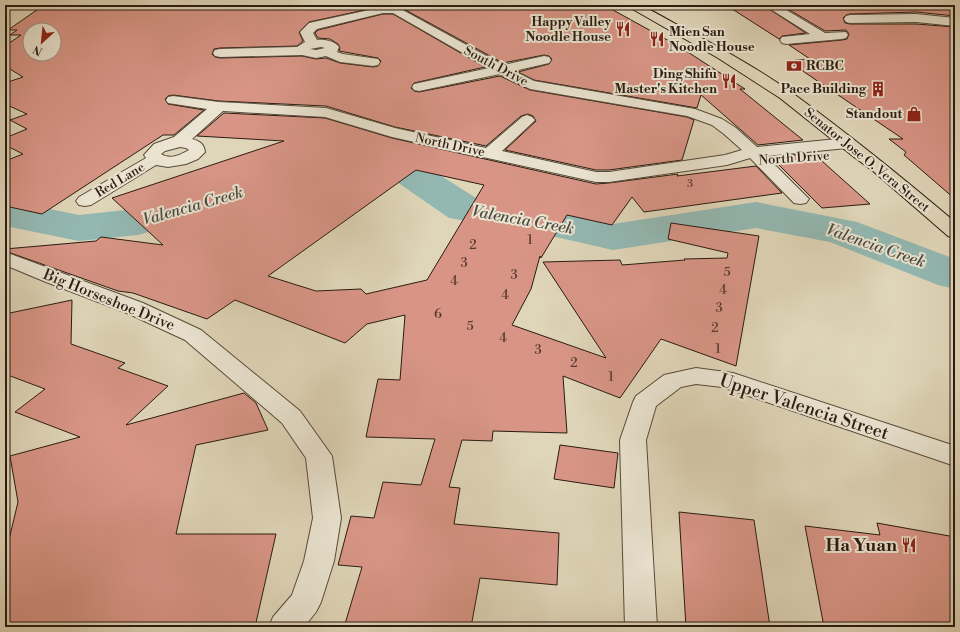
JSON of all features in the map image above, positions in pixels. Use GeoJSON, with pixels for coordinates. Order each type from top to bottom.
{"type":"FeatureCollection","features":[{"type":"Feature","properties":{"kind":"main road","name":"Senator Jose O. Vera Street"},"geometry":{"type":"LineString","coordinates":[[633,5],[723,55],[785,94],[847,142],[860,154],[879,167],[955,232]]}},
{"type":"Feature","properties":{"kind":"street"},"geometry":{"type":"LineString","coordinates":[[770,5],[823,37]]}},
{"type":"Feature","properties":{"kind":"street","name":"South Drive"},"geometry":{"type":"LineString","coordinates":[[308,47],[306,32],[313,26],[383,10],[395,10],[530,85],[690,112],[717,122],[730,131],[800,199]]}},
{"type":"Feature","properties":{"kind":"street"},"geometry":{"type":"LineString","coordinates":[[850,19],[916,18],[955,22]]}},
{"type":"Feature","properties":{"kind":"street"},"geometry":{"type":"LineString","coordinates":[[786,40],[842,35]]}},
{"type":"Feature","properties":{"kind":"street"},"geometry":{"type":"LineString","coordinates":[[220,53],[308,47],[329,44],[333,47],[332,50],[327,52],[340,58],[373,62]]}},
{"type":"Feature","properties":{"kind":"street"},"geometry":{"type":"LineString","coordinates":[[419,87],[544,60]]}},
{"type":"Feature","properties":{"kind":"street","name":"North Drive"},"geometry":{"type":"LineString","coordinates":[[173,100],[219,106],[326,113],[392,132],[489,154],[596,176],[609,177],[758,157],[847,142]]}},
{"type":"Feature","properties":{"kind":"street","name":"Red Lane"},"geometry":{"type":"LineString","coordinates":[[177,142],[219,106]]}},
{"type":"Feature","properties":{"kind":"street"},"geometry":{"type":"LineString","coordinates":[[489,154],[527,120]]}},
{"type":"Feature","properties":{"kind":"street","name":"Red Lane"},"geometry":{"type":"LineString","coordinates":[[177,142],[189,143],[196,146],[197,152],[190,157],[175,162],[163,162],[155,159],[152,155],[155,150],[163,145],[177,142]]}},
{"type":"Feature","properties":{"kind":"street","name":"North Drive"},"geometry":{"type":"LineString","coordinates":[[758,157],[860,154]]}},
{"type":"Feature","properties":{"kind":"street","name":"Red Lane"},"geometry":{"type":"LineString","coordinates":[[85,201],[155,159]]}},
{"type":"Feature","properties":{"kind":"street","name":"Big Horseshoe Drive"},"geometry":{"type":"LineString","coordinates":[[5,258],[53,278],[135,308],[193,334],[291,417],[319,456],[327,518],[319,561],[305,602],[285,627]]}},
{"type":"Feature","properties":{"kind":"street","name":"Upper Valencia Street"},"geometry":{"type":"LineString","coordinates":[[641,627],[633,440],[645,402],[673,381],[696,376],[724,379],[955,456]]}},
{"type":"Feature","properties":{"kind":"building"},"geometry":{"type":"Polygon","coordinates":[[[44,5],[604,5],[680,47],[745,89],[740,89],[803,140],[758,145],[701,95],[697,108],[534,80],[518,72],[549,64],[552,59],[549,56],[544,55],[503,63],[400,7],[383,6],[309,22],[299,32],[303,41],[297,46],[220,48],[214,49],[212,54],[215,57],[220,58],[302,56],[316,59],[326,58],[340,63],[373,67],[378,66],[381,61],[378,58],[339,51],[340,48],[338,44],[330,39],[318,38],[315,33],[318,30],[383,14],[393,14],[485,67],[414,83],[411,88],[414,91],[419,92],[500,76],[530,90],[687,117],[694,120],[682,160],[609,170],[596,170],[505,150],[536,121],[533,116],[528,114],[521,116],[486,146],[395,127],[326,106],[219,101],[173,95],[168,96],[165,99],[168,104],[204,110],[174,135],[163,135],[42,214],[5,206],[5,161],[23,154],[5,145],[5,138],[27,129],[10,120],[27,114],[5,104],[5,83],[23,77],[5,66],[5,46],[21,35],[10,35],[17,30],[8,30],[44,5]]]}},
{"type":"Feature","properties":{"kind":"building"},"geometry":{"type":"Polygon","coordinates":[[[726,5],[763,5],[806,33],[782,36],[779,39],[726,5]]]}},
{"type":"Feature","properties":{"kind":"building"},"geometry":{"type":"Polygon","coordinates":[[[781,5],[955,5],[955,16],[916,12],[850,14],[843,18],[845,23],[850,24],[916,24],[955,27],[955,199],[904,155],[906,152],[889,139],[903,139],[788,61],[810,59],[789,45],[842,40],[847,39],[849,34],[846,30],[825,31],[781,5]]]}},
{"type":"Feature","properties":{"kind":"building"},"geometry":{"type":"Polygon","coordinates":[[[224,113],[325,118],[392,138],[596,184],[756,166],[782,193],[644,212],[632,197],[612,225],[567,215],[541,258],[540,256],[531,289],[512,325],[606,358],[543,262],[620,260],[622,265],[685,260],[684,259],[727,258],[728,253],[668,239],[671,223],[759,236],[736,366],[661,339],[620,398],[563,376],[567,433],[493,431],[492,441],[462,440],[449,487],[460,488],[454,524],[559,533],[557,585],[480,578],[471,627],[370,627],[345,624],[362,567],[338,565],[351,516],[374,518],[383,482],[421,485],[435,439],[366,437],[378,379],[400,380],[405,315],[367,324],[345,343],[235,300],[207,319],[133,293],[118,291],[5,251],[5,249],[96,241],[101,237],[163,245],[112,198],[284,141],[197,136],[224,113]],[[416,170],[268,276],[316,291],[361,289],[366,294],[427,280],[484,185],[416,170]]]}},
{"type":"Feature","properties":{"kind":"building"},"geometry":{"type":"Polygon","coordinates":[[[813,153],[870,204],[822,208],[771,157],[813,153]]]}},
{"type":"Feature","properties":{"kind":"building"},"geometry":{"type":"Polygon","coordinates":[[[72,300],[71,344],[125,363],[118,368],[168,386],[126,425],[244,393],[256,403],[268,430],[196,445],[176,534],[276,534],[255,627],[5,627],[5,544],[8,544],[18,502],[10,456],[80,437],[15,412],[45,389],[5,374],[5,314],[72,300]]]}},
{"type":"Feature","properties":{"kind":"building"},"geometry":{"type":"Polygon","coordinates":[[[560,445],[618,453],[614,488],[554,479],[560,445]]]}},
{"type":"Feature","properties":{"kind":"building"},"geometry":{"type":"Polygon","coordinates":[[[679,512],[754,520],[770,627],[686,627],[679,512]]]}},
{"type":"Feature","properties":{"kind":"building"},"geometry":{"type":"Polygon","coordinates":[[[877,523],[955,537],[955,627],[824,627],[805,526],[880,535],[877,523]]]}},
{"type":"Feature","properties":{"kind":"waterway","name":"Valencia Creek"},"geometry":{"type":"LineString","coordinates":[[341,167],[371,165],[410,173],[464,209],[538,220],[613,237],[756,215],[841,231],[955,275]]}},
{"type":"Feature","properties":{"kind":"waterway","name":"Valencia Creek"},"geometry":{"type":"LineString","coordinates":[[5,213],[79,228],[138,222],[205,202]]}},
{"type":"Feature","properties":{"kind":"place","name":"Happy Valley Noodle House"},"geometry":{"type":"Point","coordinates":[623,29]}},
{"type":"Feature","properties":{"kind":"place","name":"Mien San Noodle House"},"geometry":{"type":"Point","coordinates":[657,39]}},
{"type":"Feature","properties":{"kind":"place","name":"RCBC"},"geometry":{"type":"Point","coordinates":[794,66]}},
{"type":"Feature","properties":{"kind":"place","name":"Ding Shifu Master's Kitchen"},"geometry":{"type":"Point","coordinates":[729,81]}},
{"type":"Feature","properties":{"kind":"place","name":"Pace Building"},"geometry":{"type":"Point","coordinates":[878,89]}},
{"type":"Feature","properties":{"kind":"place","name":"Standout"},"geometry":{"type":"Point","coordinates":[914,114]}},
{"type":"Feature","properties":{"kind":"place","name":"Ha Yuan"},"geometry":{"type":"Point","coordinates":[909,545]}}]}
